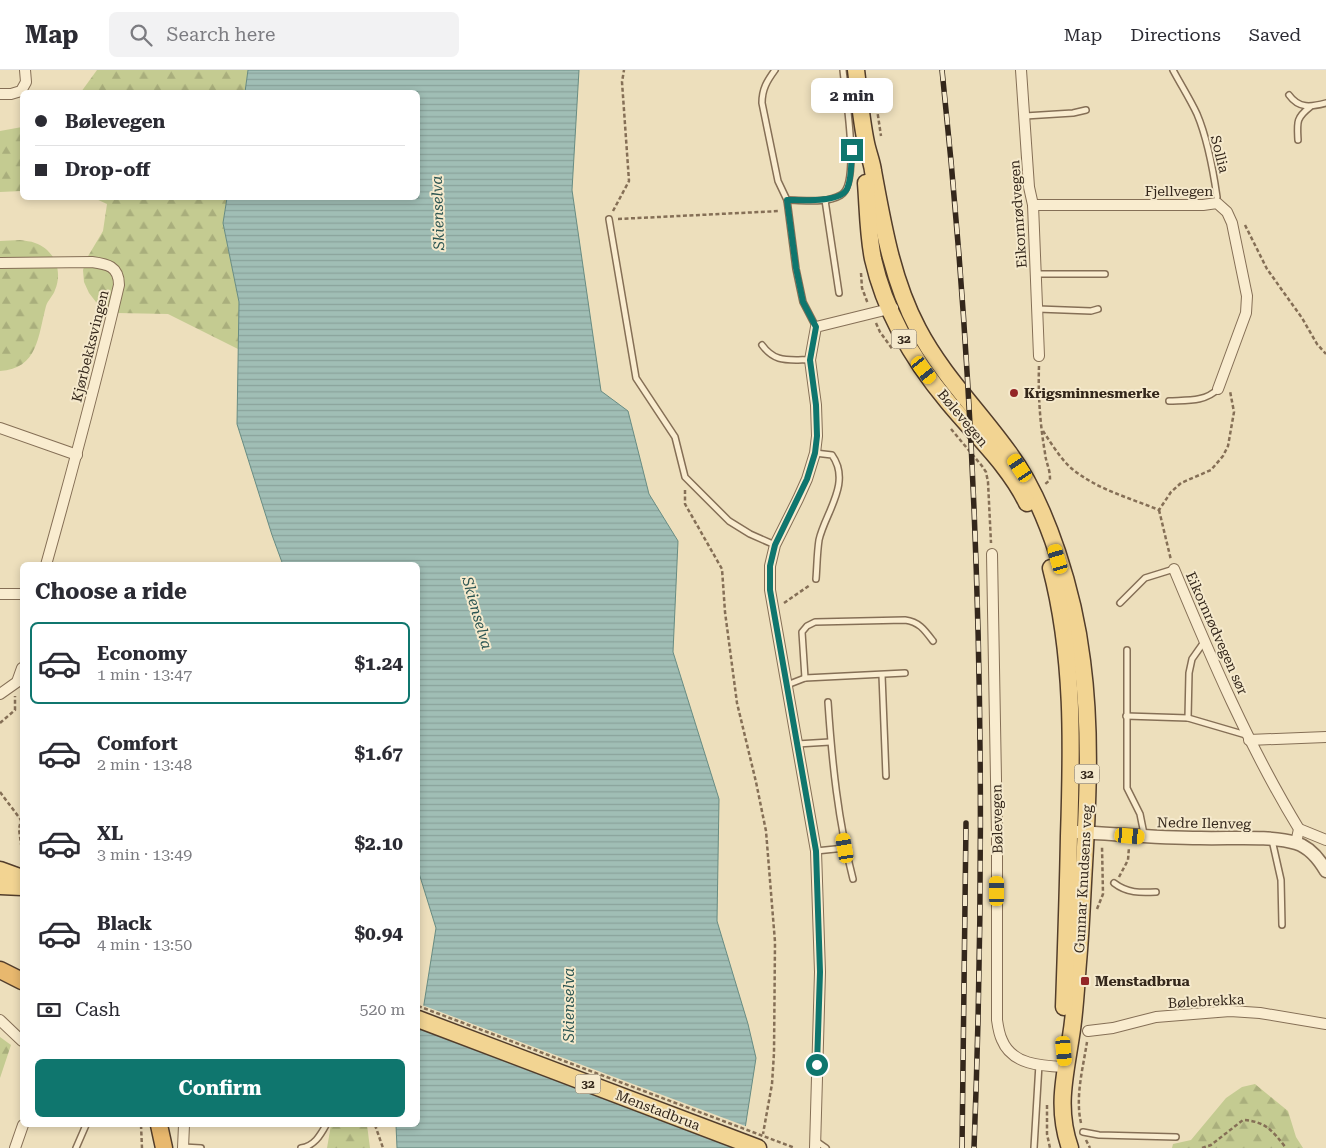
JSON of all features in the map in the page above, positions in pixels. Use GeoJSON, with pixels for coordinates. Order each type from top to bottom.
{"type":"FeatureCollection","features":[{"type":"Feature","properties":{"kind":"highway"},"geometry":{"type":"LineString","coordinates":[[0,970],[20,980]]}},
{"type":"Feature","properties":{"kind":"highway"},"geometry":{"type":"LineString","coordinates":[[0,980],[20,986]]}},
{"type":"Feature","properties":{"kind":"highway"},"geometry":{"type":"LineString","coordinates":[[155,1148],[159,1127]]}},
{"type":"Feature","properties":{"kind":"highway"},"geometry":{"type":"LineString","coordinates":[[159,1127],[164,1148]]}},
{"type":"Feature","properties":{"kind":"main road","name":"Bølevegen"},"geometry":{"type":"LineString","coordinates":[[856,70],[866,144],[889,254],[906,305],[937,361],[1010,453],[1032,489]]}},
{"type":"Feature","properties":{"kind":"main road","name":"Bølevegen"},"geometry":{"type":"LineString","coordinates":[[866,144],[864,169],[870,238],[879,282],[889,309],[903,338],[948,402],[1000,462],[1032,489]]}},
{"type":"Feature","properties":{"kind":"main road","name":"Gunnar Knudsens veg"},"geometry":{"type":"LineString","coordinates":[[1032,489],[1042,513],[1069,595],[1082,658],[1087,700],[1086,833],[1063,1036],[1065,1067],[1062,1103],[1063,1122],[1070,1148]]}},
{"type":"Feature","properties":{"kind":"main road"},"geometry":{"type":"LineString","coordinates":[[0,870],[20,877]]}},
{"type":"Feature","properties":{"kind":"main road"},"geometry":{"type":"LineString","coordinates":[[0,886],[20,887]]}},
{"type":"Feature","properties":{"kind":"main road","name":"Menstadbrua"},"geometry":{"type":"LineString","coordinates":[[420,1020],[761,1143]]}},
{"type":"Feature","properties":{"kind":"street"},"geometry":{"type":"LineString","coordinates":[[21,90],[26,82],[25,70]]}},
{"type":"Feature","properties":{"kind":"street","name":"Eikornrødvegen"},"geometry":{"type":"LineString","coordinates":[[1021,70],[1029,187],[1033,205],[1039,356]]}},
{"type":"Feature","properties":{"kind":"street"},"geometry":{"type":"LineString","coordinates":[[0,94],[11,94],[20,90]]}},
{"type":"Feature","properties":{"kind":"street","name":"Fjellvegen"},"geometry":{"type":"LineString","coordinates":[[1033,205],[1203,205],[1217,200],[1227,212],[1232,223],[1247,296],[1246,313],[1218,389]]}},
{"type":"Feature","properties":{"kind":"street","name":"Kjørbekksvingen"},"geometry":{"type":"LineString","coordinates":[[0,263],[92,262],[105,264],[114,270],[119,277],[119,285],[105,346],[47,562]]}},
{"type":"Feature","properties":{"kind":"street"},"geometry":{"type":"LineString","coordinates":[[815,1144],[820,972],[816,851],[770,590],[770,566],[775,545],[798,500],[815,453],[817,436],[816,405],[810,360],[816,327],[906,305]]}},
{"type":"Feature","properties":{"kind":"street"},"geometry":{"type":"LineString","coordinates":[[0,428],[77,455]]}},
{"type":"Feature","properties":{"kind":"street","name":"Bølevegen"},"geometry":{"type":"LineString","coordinates":[[992,554],[997,836],[997,1020],[1002,1041],[1011,1054],[1024,1062],[1065,1067]]}},
{"type":"Feature","properties":{"kind":"street","name":"Eikornrødvegen sør"},"geometry":{"type":"LineString","coordinates":[[1174,569],[1204,642],[1248,738],[1276,792],[1299,829]]}},
{"type":"Feature","properties":{"kind":"street"},"geometry":{"type":"LineString","coordinates":[[0,594],[20,594]]}},
{"type":"Feature","properties":{"kind":"street"},"geometry":{"type":"LineString","coordinates":[[4,692],[20,682]]}},
{"type":"Feature","properties":{"kind":"street"},"geometry":{"type":"LineString","coordinates":[[1248,738],[1326,737]]}},
{"type":"Feature","properties":{"kind":"street"},"geometry":{"type":"LineString","coordinates":[[1296,843],[1299,829],[1326,840]]}},
{"type":"Feature","properties":{"kind":"street","name":"Nedre Ilenveg"},"geometry":{"type":"LineString","coordinates":[[1086,833],[1144,838],[1272,840],[1296,843],[1307,848],[1321,862],[1326,871]]}},
{"type":"Feature","properties":{"kind":"street","name":"Bølebrekka"},"geometry":{"type":"LineString","coordinates":[[1088,1031],[1113,1028],[1156,1017],[1230,1011],[1269,1014],[1326,1024]]}},
{"type":"Feature","properties":{"kind":"street"},"geometry":{"type":"LineString","coordinates":[[0,1020],[20,1039]]}},
{"type":"Feature","properties":{"kind":"street"},"geometry":{"type":"LineString","coordinates":[[15,1148],[22,1127]]}},
{"type":"Feature","properties":{"kind":"street"},"geometry":{"type":"LineString","coordinates":[[183,1147],[184,1127]]}},
{"type":"Feature","properties":{"kind":"lane"},"geometry":{"type":"LineString","coordinates":[[775,70],[762,93],[762,103],[776,174],[787,200],[796,268],[803,302],[816,327]]}},
{"type":"Feature","properties":{"kind":"lane"},"geometry":{"type":"LineString","coordinates":[[787,200],[825,200],[841,196],[846,190],[849,181],[852,150],[843,70]]}},
{"type":"Feature","properties":{"kind":"lane","name":"Sollia"},"geometry":{"type":"LineString","coordinates":[[1172,70],[1198,117],[1206,139],[1217,200]]}},
{"type":"Feature","properties":{"kind":"lane"},"geometry":{"type":"LineString","coordinates":[[1289,96],[1297,104],[1310,107]]}},
{"type":"Feature","properties":{"kind":"lane"},"geometry":{"type":"LineString","coordinates":[[1298,140],[1297,121],[1300,115],[1310,107],[1326,103]]}},
{"type":"Feature","properties":{"kind":"lane"},"geometry":{"type":"LineString","coordinates":[[1025,116],[1073,113],[1086,110]]}},
{"type":"Feature","properties":{"kind":"lane"},"geometry":{"type":"LineString","coordinates":[[825,200],[839,293]]}},
{"type":"Feature","properties":{"kind":"lane"},"geometry":{"type":"LineString","coordinates":[[609,219],[636,378],[675,437],[685,477],[729,521],[750,534],[775,545]]}},
{"type":"Feature","properties":{"kind":"lane"},"geometry":{"type":"LineString","coordinates":[[1036,274],[1105,274]]}},
{"type":"Feature","properties":{"kind":"lane"},"geometry":{"type":"LineString","coordinates":[[1038,309],[1091,311],[1098,309]]}},
{"type":"Feature","properties":{"kind":"lane"},"geometry":{"type":"LineString","coordinates":[[762,346],[776,358],[792,362],[810,360]]}},
{"type":"Feature","properties":{"kind":"lane"},"geometry":{"type":"LineString","coordinates":[[1170,401],[1201,399],[1211,396],[1218,389]]}},
{"type":"Feature","properties":{"kind":"lane"},"geometry":{"type":"LineString","coordinates":[[815,453],[832,455],[838,467],[839,483],[836,498],[819,541],[816,579]]}},
{"type":"Feature","properties":{"kind":"lane","name":"Eikornrødvegen sør"},"geometry":{"type":"LineString","coordinates":[[1120,603],[1136,584],[1145,578],[1174,569]]}},
{"type":"Feature","properties":{"kind":"lane"},"geometry":{"type":"LineString","coordinates":[[805,678],[802,632],[807,626],[815,622],[913,621],[922,626],[933,641]]}},
{"type":"Feature","properties":{"kind":"lane"},"geometry":{"type":"LineString","coordinates":[[1188,718],[1189,673],[1192,659],[1204,642]]}},
{"type":"Feature","properties":{"kind":"lane"},"geometry":{"type":"LineString","coordinates":[[1127,650],[1127,788],[1140,814],[1144,838]]}},
{"type":"Feature","properties":{"kind":"lane"},"geometry":{"type":"LineString","coordinates":[[786,686],[805,678],[905,674]]}},
{"type":"Feature","properties":{"kind":"lane"},"geometry":{"type":"LineString","coordinates":[[882,675],[886,776]]}},
{"type":"Feature","properties":{"kind":"lane"},"geometry":{"type":"LineString","coordinates":[[828,702],[834,781],[845,848],[853,879]]}},
{"type":"Feature","properties":{"kind":"lane"},"geometry":{"type":"LineString","coordinates":[[1126,716],[1188,718],[1248,738]]}},
{"type":"Feature","properties":{"kind":"lane"},"geometry":{"type":"LineString","coordinates":[[797,744],[830,742]]}},
{"type":"Feature","properties":{"kind":"lane"},"geometry":{"type":"LineString","coordinates":[[1272,840],[1281,880],[1282,925]]}},
{"type":"Feature","properties":{"kind":"lane"},"geometry":{"type":"LineString","coordinates":[[816,851],[845,848]]}},
{"type":"Feature","properties":{"kind":"lane"},"geometry":{"type":"LineString","coordinates":[[1114,883],[1128,891],[1156,892]]}},
{"type":"Feature","properties":{"kind":"lane"},"geometry":{"type":"LineString","coordinates":[[1034,1148],[1039,1064]]}},
{"type":"Feature","properties":{"kind":"lane"},"geometry":{"type":"LineString","coordinates":[[76,1148],[85,1127]]}},
{"type":"Feature","properties":{"kind":"lane"},"geometry":{"type":"LineString","coordinates":[[301,1148],[310,1145],[320,1136],[325,1127]]}},
{"type":"Feature","properties":{"kind":"lane"},"geometry":{"type":"LineString","coordinates":[[1083,1132],[1099,1136],[1176,1136]]}},
{"type":"Feature","properties":{"kind":"lane"},"geometry":{"type":"LineString","coordinates":[[815,1144],[826,1148]]}},
{"type":"Feature","properties":{"kind":"lane"},"geometry":{"type":"LineString","coordinates":[[183,1147],[201,1148]]}},
{"type":"Feature","properties":{"kind":"path"},"geometry":{"type":"LineString","coordinates":[[609,219],[629,181],[622,82],[624,70]]}},
{"type":"Feature","properties":{"kind":"path"},"geometry":{"type":"LineString","coordinates":[[609,219],[788,210]]}},
{"type":"Feature","properties":{"kind":"path"},"geometry":{"type":"LineString","coordinates":[[1244,224],[1267,269],[1302,318],[1317,344],[1326,354]]}},
{"type":"Feature","properties":{"kind":"path"},"geometry":{"type":"LineString","coordinates":[[1032,489],[1043,486],[1050,480],[1050,469],[1045,455],[1038,396],[1039,356]]}},
{"type":"Feature","properties":{"kind":"path"},"geometry":{"type":"LineString","coordinates":[[1174,569],[1160,510],[1171,492],[1181,483],[1211,470],[1223,456],[1228,446],[1234,412],[1229,385],[1223,377]]}},
{"type":"Feature","properties":{"kind":"path"},"geometry":{"type":"LineString","coordinates":[[1043,430],[1070,467],[1091,482],[1160,510]]}},
{"type":"Feature","properties":{"kind":"path"},"geometry":{"type":"LineString","coordinates":[[685,477],[686,504],[722,570],[737,703],[766,831],[775,942],[774,1052],[772,1084],[761,1143]]}},
{"type":"Feature","properties":{"kind":"path"},"geometry":{"type":"LineString","coordinates":[[773,608],[784,603],[816,579]]}},
{"type":"Feature","properties":{"kind":"path"},"geometry":{"type":"LineString","coordinates":[[0,723],[15,710],[16,698],[4,692]]}},
{"type":"Feature","properties":{"kind":"path"},"geometry":{"type":"LineString","coordinates":[[0,792],[20,817]]}},
{"type":"Feature","properties":{"kind":"path"},"geometry":{"type":"LineString","coordinates":[[1086,833],[1103,866],[1102,894],[1124,870],[1128,860],[1130,836]]}},
{"type":"Feature","properties":{"kind":"path"},"geometry":{"type":"LineString","coordinates":[[420,1007],[794,1148]]}},
{"type":"Feature","properties":{"kind":"path"},"geometry":{"type":"LineString","coordinates":[[1202,1148],[1211,1145],[1243,1120],[1255,1120],[1265,1125],[1275,1133],[1286,1148]]}},
{"type":"Feature","properties":{"kind":"path"},"geometry":{"type":"LineString","coordinates":[[140,1127],[142,1148]]}},
{"type":"Feature","properties":{"kind":"path"},"geometry":{"type":"LineString","coordinates":[[376,1127],[383,1148]]}},
{"type":"Feature","properties":{"kind":"green space"},"geometry":{"type":"Polygon","coordinates":[[[97,70],[248,70],[245,90],[82,90],[97,70]]]}},
{"type":"Feature","properties":{"kind":"green space"},"geometry":{"type":"Polygon","coordinates":[[[20,127],[20,191],[0,192],[0,131],[20,127]]]}},
{"type":"Feature","properties":{"kind":"green space"},"geometry":{"type":"Polygon","coordinates":[[[98,200],[227,200],[223,223],[239,302],[238,349],[168,314],[117,313],[105,309],[96,302],[84,282],[83,270],[87,258],[103,231],[107,204],[98,200]]]}},
{"type":"Feature","properties":{"kind":"green space"},"geometry":{"type":"Polygon","coordinates":[[[20,240],[33,242],[48,251],[56,262],[57,283],[46,306],[38,339],[29,357],[13,369],[0,371],[0,241],[20,240]]]}},
{"type":"Feature","properties":{"kind":"green space"},"geometry":{"type":"Polygon","coordinates":[[[0,1037],[11,1045],[0,1078],[0,1037]]]}},
{"type":"Feature","properties":{"kind":"green space"},"geometry":{"type":"Polygon","coordinates":[[[1255,1084],[1288,1111],[1296,1137],[1303,1148],[1172,1148],[1173,1144],[1191,1140],[1226,1098],[1242,1087],[1255,1084]]]}},
{"type":"Feature","properties":{"kind":"green space"},"geometry":{"type":"Polygon","coordinates":[[[331,1127],[367,1127],[370,1148],[327,1148],[331,1127]]]}},
{"type":"Feature","properties":{"kind":"water","name":"Skienselva"},"geometry":{"type":"Polygon","coordinates":[[[248,70],[579,70],[572,190],[601,391],[628,411],[649,494],[678,541],[673,652],[719,799],[717,921],[748,1024],[756,1058],[742,1148],[397,1148],[396,1127],[420,1127],[420,1029],[436,928],[420,876],[420,562],[282,562],[237,424],[239,302],[223,223],[227,200],[420,200],[420,90],[245,90],[248,70]]]}},
{"type":"Feature","properties":{"kind":"pier"},"geometry":{"type":"Polygon","coordinates":[[[422,1005],[748,1127],[744,1148],[736,1148],[420,1029],[422,1005]]]}},
{"type":"Feature","properties":{"kind":"railway"},"geometry":{"type":"LineString","coordinates":[[942,70],[955,204],[973,473],[980,743],[980,878],[974,1148]]}},
{"type":"Feature","properties":{"kind":"railway"},"geometry":{"type":"LineString","coordinates":[[962,1148],[966,823]]}},
{"type":"Feature","properties":{"kind":"place","name":"Krigsminnesmerke"},"geometry":{"type":"Point","coordinates":[1014,393]}},
{"type":"Feature","properties":{"kind":"place","name":"Menstadbrua"},"geometry":{"type":"Point","coordinates":[1085,981]}},
{"type":"Feature","properties":{"kind":"route"},"geometry":{"type":"LineString","coordinates":[[817,1065],[820,972],[816,851],[770,590],[770,566],[775,545],[807,479],[815,453],[817,436],[816,405],[810,360],[816,327],[803,302],[796,268],[787,200],[825,200],[841,196],[846,190],[849,181],[852,150]]}}]}
